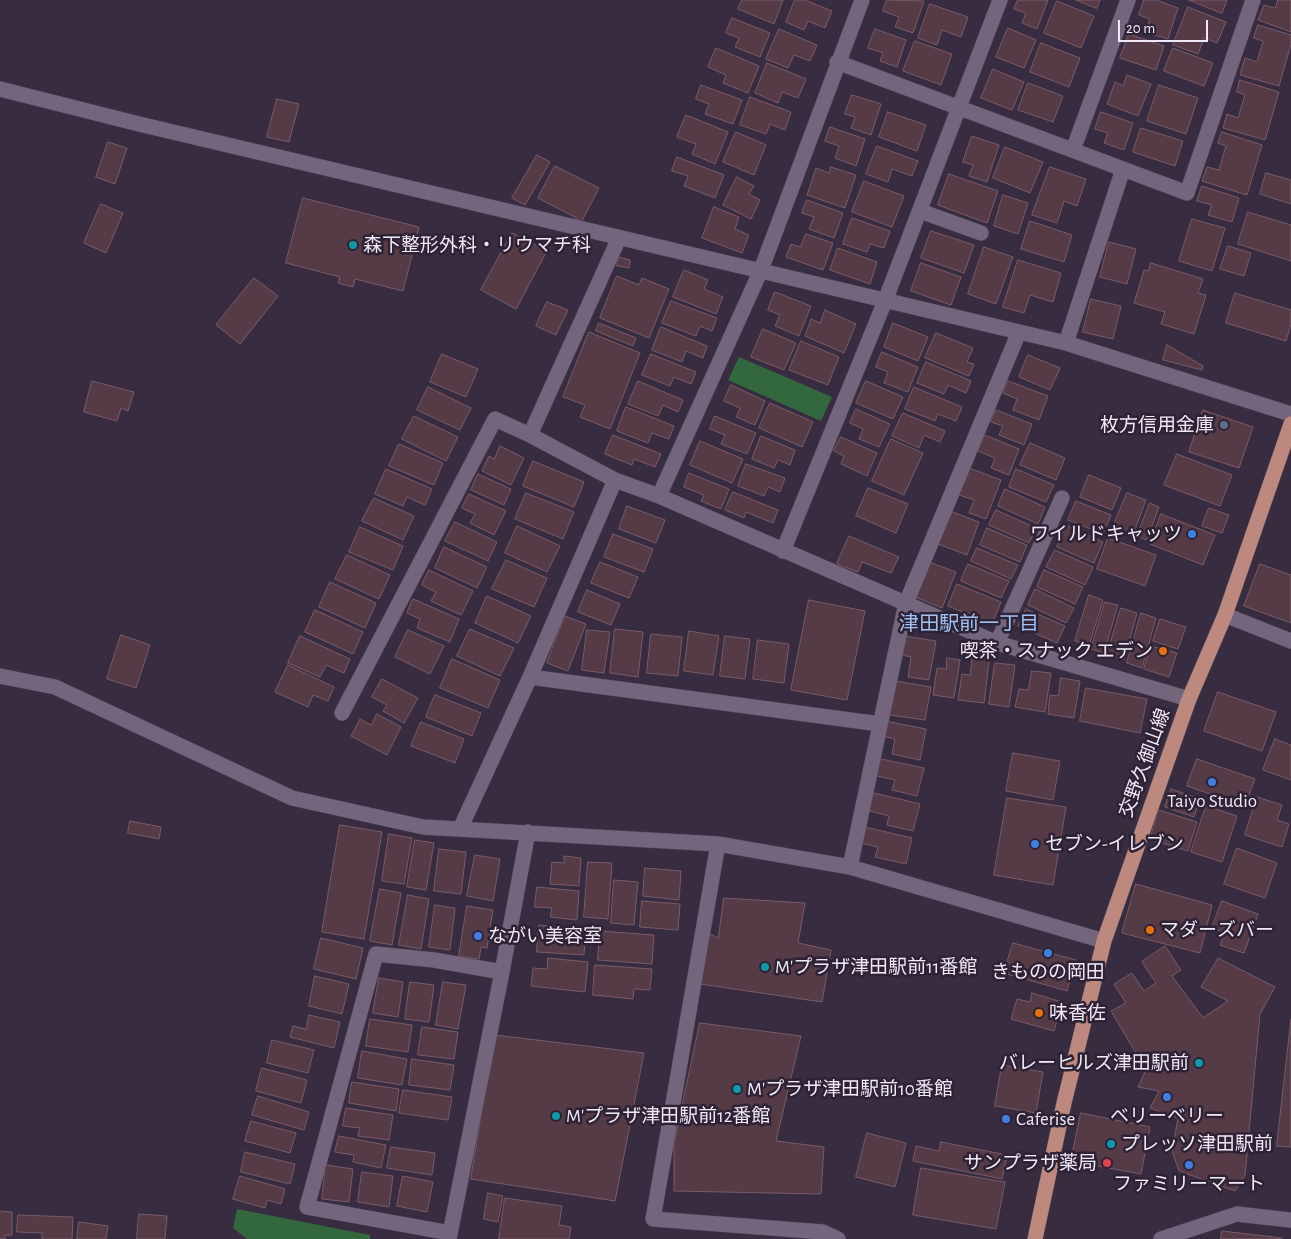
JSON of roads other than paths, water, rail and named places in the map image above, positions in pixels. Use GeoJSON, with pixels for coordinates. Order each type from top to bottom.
{"type":"FeatureCollection","features":[{"type":"Feature","properties":{"kind":"main road","name":"交野久御山線"},"geometry":{"type":"LineString","coordinates":[[1035,1239],[1064,1103],[1104,941],[1189,700],[1225,615],[1291,424]]}},
{"type":"Feature","properties":{"kind":"street"},"geometry":{"type":"LineString","coordinates":[[659,496],[761,270],[837,62],[862,0]]}},
{"type":"Feature","properties":{"kind":"street"},"geometry":{"type":"LineString","coordinates":[[783,551],[885,300],[1000,0]]}},
{"type":"Feature","properties":{"kind":"street"},"geometry":{"type":"LineString","coordinates":[[1073,150],[1128,0]]}},
{"type":"Feature","properties":{"kind":"street"},"geometry":{"type":"LineString","coordinates":[[837,62],[1187,193],[1253,0]]}},
{"type":"Feature","properties":{"kind":"street"},"geometry":{"type":"LineString","coordinates":[[0,88],[149,126],[1066,343],[1291,414]]}},
{"type":"Feature","properties":{"kind":"street"},"geometry":{"type":"LineString","coordinates":[[1066,343],[1122,168]]}},
{"type":"Feature","properties":{"kind":"street"},"geometry":{"type":"LineString","coordinates":[[920,211],[981,232]]}},
{"type":"Feature","properties":{"kind":"street"},"geometry":{"type":"LineString","coordinates":[[530,435],[619,238]]}},
{"type":"Feature","properties":{"kind":"street"},"geometry":{"type":"LineString","coordinates":[[850,867],[906,603],[1018,332]]}},
{"type":"Feature","properties":{"kind":"street"},"geometry":{"type":"LineString","coordinates":[[342,713],[495,419],[530,435],[615,480],[659,496],[997,643],[1189,700]]}},
{"type":"Feature","properties":{"kind":"street"},"geometry":{"type":"LineString","coordinates":[[460,829],[530,677],[615,480]]}},
{"type":"Feature","properties":{"kind":"street"},"geometry":{"type":"LineString","coordinates":[[997,643],[1062,498]]}},
{"type":"Feature","properties":{"kind":"street"},"geometry":{"type":"LineString","coordinates":[[1225,615],[1291,641]]}},
{"type":"Feature","properties":{"kind":"street"},"geometry":{"type":"LineString","coordinates":[[0,676],[55,687],[292,798],[423,827],[718,844],[850,867],[1104,941]]}},
{"type":"Feature","properties":{"kind":"street"},"geometry":{"type":"LineString","coordinates":[[530,677],[880,724]]}},
{"type":"Feature","properties":{"kind":"street"},"geometry":{"type":"LineString","coordinates":[[502,972],[434,960],[376,954],[307,1206],[450,1236],[502,972],[528,832]]}},
{"type":"Feature","properties":{"kind":"street"},"geometry":{"type":"LineString","coordinates":[[718,844],[653,1220],[823,1232],[838,1239]]}},
{"type":"Feature","properties":{"kind":"street"},"geometry":{"type":"LineString","coordinates":[[1161,1239],[1237,1214],[1290,1220]]}},
{"type":"Feature","properties":{"kind":"place","name":"森下整形外科・リウマチ科"},"geometry":{"type":"Point","coordinates":[353,245]}},
{"type":"Feature","properties":{"kind":"place","name":"枚方信用金庫"},"geometry":{"type":"Point","coordinates":[1224,425]}},
{"type":"Feature","properties":{"kind":"place","name":"ワイルドキャッツ"},"geometry":{"type":"Point","coordinates":[1192,534]}},
{"type":"Feature","properties":{"kind":"place","name":"喫茶・スナック エデン"},"geometry":{"type":"Point","coordinates":[1163,651]}},
{"type":"Feature","properties":{"kind":"place","name":"Taiyo Studio"},"geometry":{"type":"Point","coordinates":[1212,782]}},
{"type":"Feature","properties":{"kind":"place","name":"セブン-イレブン"},"geometry":{"type":"Point","coordinates":[1035,844]}},
{"type":"Feature","properties":{"kind":"place","name":"マダーズバー"},"geometry":{"type":"Point","coordinates":[1150,930]}},
{"type":"Feature","properties":{"kind":"place","name":"ながい美容室"},"geometry":{"type":"Point","coordinates":[478,936]}},
{"type":"Feature","properties":{"kind":"place","name":"きものの岡田"},"geometry":{"type":"Point","coordinates":[1048,953]}},
{"type":"Feature","properties":{"kind":"place","name":"M'プラザ津田駅前11番館"},"geometry":{"type":"Point","coordinates":[765,967]}},
{"type":"Feature","properties":{"kind":"place","name":"味香佐"},"geometry":{"type":"Point","coordinates":[1039,1013]}},
{"type":"Feature","properties":{"kind":"place","name":"バレーヒルズ津田駅前"},"geometry":{"type":"Point","coordinates":[1199,1063]}},
{"type":"Feature","properties":{"kind":"place","name":"M'プラザ津田駅前10番館"},"geometry":{"type":"Point","coordinates":[737,1089]}},
{"type":"Feature","properties":{"kind":"place","name":"ベリーベリー"},"geometry":{"type":"Point","coordinates":[1167,1097]}},
{"type":"Feature","properties":{"kind":"place","name":"M'プラザ津田駅前12番館"},"geometry":{"type":"Point","coordinates":[556,1116]}},
{"type":"Feature","properties":{"kind":"place","name":"Caferise"},"geometry":{"type":"Point","coordinates":[1006,1119]}},
{"type":"Feature","properties":{"kind":"place","name":"プレッソ津田駅前"},"geometry":{"type":"Point","coordinates":[1111,1144]}},
{"type":"Feature","properties":{"kind":"place","name":"サンプラザ薬局"},"geometry":{"type":"Point","coordinates":[1107,1163]}},
{"type":"Feature","properties":{"kind":"place","name":"ファミリーマート"},"geometry":{"type":"Point","coordinates":[1189,1165]}},
{"type":"Feature","properties":{"kind":"district","name":"津田駅前一丁目"},"geometry":{"type":"Point","coordinates":[969,624]}}]}
